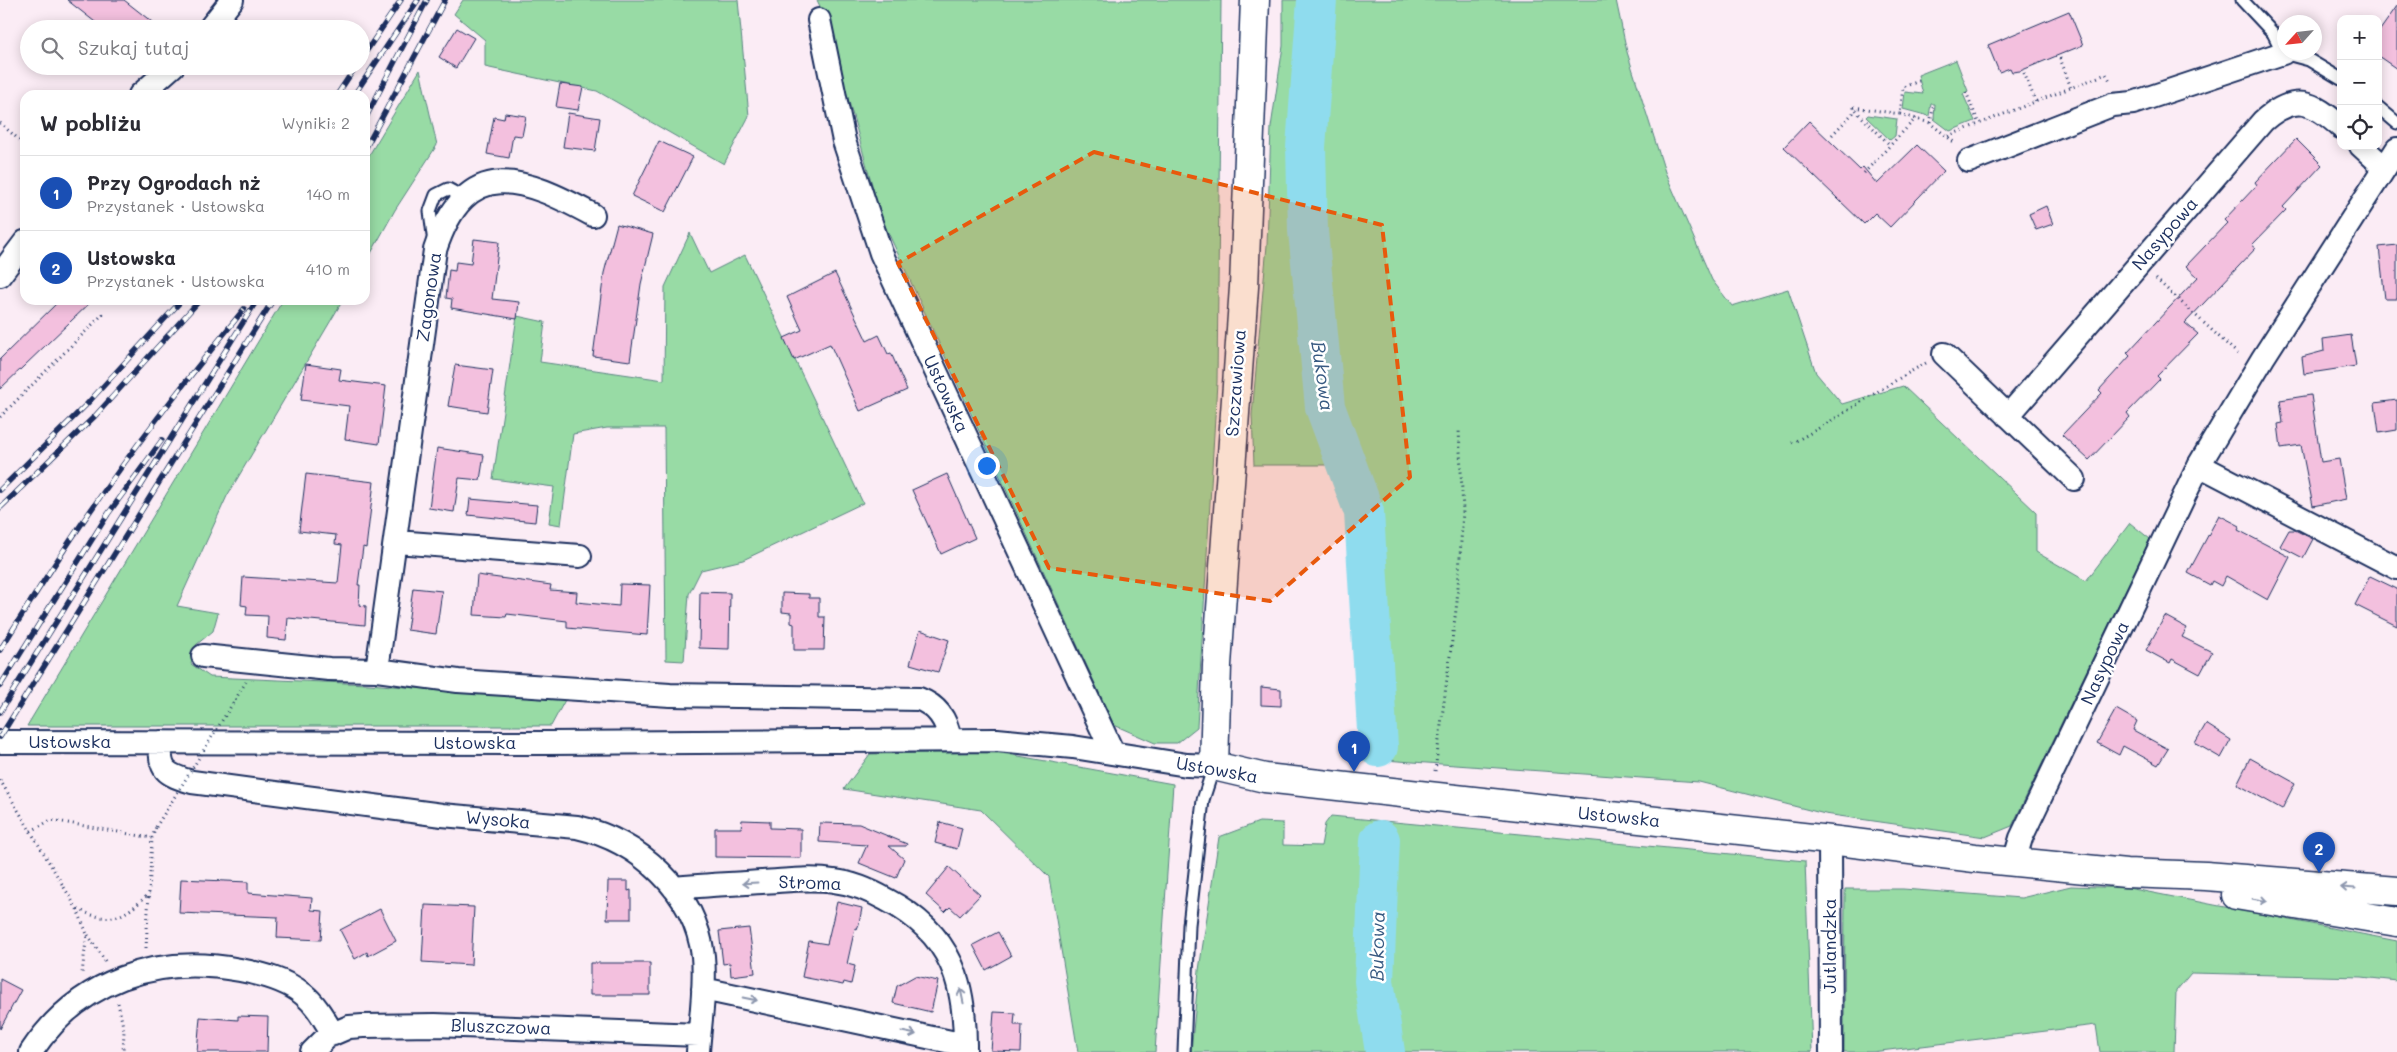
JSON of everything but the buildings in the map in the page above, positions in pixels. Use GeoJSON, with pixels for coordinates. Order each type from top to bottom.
{"type":"FeatureCollection","features":[{"type":"Feature","properties":{"kind":"street"},"geometry":{"type":"LineString","coordinates":[[216,20],[232,0]]}},
{"type":"Feature","properties":{"kind":"street","name":"Szczawiowa"},"geometry":{"type":"LineString","coordinates":[[1214,766],[1217,665],[1244,287],[1255,0]]}},
{"type":"Feature","properties":{"kind":"street","name":"Ustowska"},"geometry":{"type":"LineString","coordinates":[[819,20],[844,141],[881,253],[1113,753]]}},
{"type":"Feature","properties":{"kind":"street"},"geometry":{"type":"LineString","coordinates":[[1970,160],[2112,105],[2134,103],[2277,55]]}},
{"type":"Feature","properties":{"kind":"street"},"geometry":{"type":"LineString","coordinates":[[146,90],[163,75]]}},
{"type":"Feature","properties":{"kind":"street","name":"Nasypowa"},"geometry":{"type":"LineString","coordinates":[[2008,416],[2263,121],[2286,105],[2305,103],[2327,114],[2337,124]]}},
{"type":"Feature","properties":{"kind":"street","name":"Nasypowa"},"geometry":{"type":"LineString","coordinates":[[2014,862],[2021,838],[2199,465],[2263,358],[2397,149]]}},
{"type":"Feature","properties":{"kind":"street"},"geometry":{"type":"LineString","coordinates":[[2365,150],[2385,168]]}},
{"type":"Feature","properties":{"kind":"street","name":"Zagonowa"},"geometry":{"type":"LineString","coordinates":[[378,670],[435,250],[447,220],[464,198],[487,185],[502,181],[518,182],[550,192],[594,215]]}},
{"type":"Feature","properties":{"kind":"street"},"geometry":{"type":"LineString","coordinates":[[0,275],[20,249]]}},
{"type":"Feature","properties":{"kind":"street"},"geometry":{"type":"LineString","coordinates":[[1944,354],[2074,479]]}},
{"type":"Feature","properties":{"kind":"street"},"geometry":{"type":"LineString","coordinates":[[2199,465],[2397,568]]}},
{"type":"Feature","properties":{"kind":"street"},"geometry":{"type":"LineString","coordinates":[[396,542],[580,556]]}},
{"type":"Feature","properties":{"kind":"street"},"geometry":{"type":"LineString","coordinates":[[203,656],[329,669],[378,670],[458,681],[670,696],[919,699],[928,702],[940,714],[948,730],[950,740]]}},
{"type":"Feature","properties":{"kind":"street","name":"Ustowska"},"geometry":{"type":"LineString","coordinates":[[0,742],[548,743],[1015,741],[1113,753],[1187,765],[1214,766],[1265,778],[2014,862],[2126,873],[2206,876],[2397,891]]}},
{"type":"Feature","properties":{"kind":"street","name":"Wysoka"},"geometry":{"type":"LineString","coordinates":[[161,742],[160,764],[165,771],[192,782],[442,815],[577,827],[593,830],[629,848],[642,857],[674,888],[697,930],[703,957],[703,989],[698,1043]]}},
{"type":"Feature","properties":{"kind":"street","name":"Jutlandzka"},"geometry":{"type":"LineString","coordinates":[[1830,840],[1831,1052]]}},
{"type":"Feature","properties":{"kind":"street","name":"Ustowska"},"geometry":{"type":"LineString","coordinates":[[2126,873],[2202,890],[2397,922]]}},
{"type":"Feature","properties":{"kind":"street","name":"Stroma"},"geometry":{"type":"LineString","coordinates":[[674,888],[806,880],[834,881],[869,892],[896,904],[930,931],[950,961],[964,1003],[965,1048],[703,989]]}},
{"type":"Feature","properties":{"kind":"street"},"geometry":{"type":"LineString","coordinates":[[31,1052],[54,1022],[99,983],[163,967],[215,966],[246,971],[280,980],[294,987],[314,1004],[332,1034]]}},
{"type":"Feature","properties":{"kind":"street","name":"Bluszczowa"},"geometry":{"type":"LineString","coordinates":[[312,1052],[332,1034],[349,1027],[401,1025],[698,1043]]}},
{"type":"Feature","properties":{"kind":"lane"},"geometry":{"type":"LineString","coordinates":[[2242,0],[2273,33],[2277,41]]}},
{"type":"Feature","properties":{"kind":"lane"},"geometry":{"type":"LineString","coordinates":[[2309,60],[2337,77]]}},
{"type":"Feature","properties":{"kind":"lane"},"geometry":{"type":"LineString","coordinates":[[2382,110],[2397,123]]}},
{"type":"Feature","properties":{"kind":"lane"},"geometry":{"type":"LineString","coordinates":[[1184,1052],[1189,925],[1203,800],[1214,766]]}},
{"type":"Feature","properties":{"kind":"path"},"geometry":{"type":"LineString","coordinates":[[2060,58],[2071,88]]}},
{"type":"Feature","properties":{"kind":"path"},"geometry":{"type":"LineString","coordinates":[[2024,73],[2036,102]]}},
{"type":"Feature","properties":{"kind":"path"},"geometry":{"type":"LineString","coordinates":[[1948,136],[2106,74],[2124,104]]}},
{"type":"Feature","properties":{"kind":"path"},"geometry":{"type":"LineString","coordinates":[[1900,114],[1903,87],[1919,81]]}},
{"type":"Feature","properties":{"kind":"path"},"geometry":{"type":"LineString","coordinates":[[1966,92],[1979,124]]}},
{"type":"Feature","properties":{"kind":"path"},"geometry":{"type":"LineString","coordinates":[[1930,123],[1934,104]]}},
{"type":"Feature","properties":{"kind":"path"},"geometry":{"type":"LineString","coordinates":[[1854,107],[1900,114],[1930,123],[1948,136],[1970,160]]}},
{"type":"Feature","properties":{"kind":"path"},"geometry":{"type":"LineString","coordinates":[[1832,135],[1853,114],[1854,107]]}},
{"type":"Feature","properties":{"kind":"path"},"geometry":{"type":"LineString","coordinates":[[1854,107],[1858,114],[1890,145]]}},
{"type":"Feature","properties":{"kind":"path"},"geometry":{"type":"LineString","coordinates":[[1864,173],[1916,118]]}},
{"type":"Feature","properties":{"kind":"path"},"geometry":{"type":"LineString","coordinates":[[0,123],[20,141]]}},
{"type":"Feature","properties":{"kind":"path"},"geometry":{"type":"LineString","coordinates":[[2149,286],[2160,273]]}},
{"type":"Feature","properties":{"kind":"path"},"geometry":{"type":"LineString","coordinates":[[2155,278],[2236,353]]}},
{"type":"Feature","properties":{"kind":"path"},"geometry":{"type":"LineString","coordinates":[[0,417],[104,313]]}},
{"type":"Feature","properties":{"kind":"path"},"geometry":{"type":"LineString","coordinates":[[1792,443],[1827,425],[1897,378],[1944,354]]}},
{"type":"Feature","properties":{"kind":"path"},"geometry":{"type":"LineString","coordinates":[[1436,764],[1457,602],[1463,511],[1459,430]]}},
{"type":"Feature","properties":{"kind":"path"},"geometry":{"type":"LineString","coordinates":[[145,971],[152,838],[156,827],[246,682]]}},
{"type":"Feature","properties":{"kind":"path"},"geometry":{"type":"LineString","coordinates":[[183,774],[191,775]]}},
{"type":"Feature","properties":{"kind":"path"},"geometry":{"type":"LineString","coordinates":[[0,780],[78,909],[87,934],[99,983]]}},
{"type":"Feature","properties":{"kind":"path"},"geometry":{"type":"LineString","coordinates":[[31,831],[51,820],[152,838]]}},
{"type":"Feature","properties":{"kind":"path"},"geometry":{"type":"LineString","coordinates":[[78,909],[92,916],[107,919],[135,908],[149,893]]}},
{"type":"Feature","properties":{"kind":"path"},"geometry":{"type":"LineString","coordinates":[[87,934],[82,974],[99,983],[118,1001],[124,1031],[123,1052]]}},
{"type":"Feature","properties":{"kind":"highlighted area"},"geometry":{"type":"Polygon","coordinates":[[[1094,152],[1382,225],[1410,477],[1270,601],[1049,568],[898,263],[1094,152]]]}},
{"type":"Feature","properties":{"kind":"green space"},"geometry":{"type":"Polygon","coordinates":[[[463,0],[738,0],[749,116],[724,164],[597,91],[485,67],[485,40],[454,14],[463,0]]]}},
{"type":"Feature","properties":{"kind":"green space"},"geometry":{"type":"Polygon","coordinates":[[[817,0],[1221,0],[1217,382],[1197,727],[1177,743],[1155,743],[1114,725],[881,217],[826,19],[817,0]]]}},
{"type":"Feature","properties":{"kind":"green space"},"geometry":{"type":"Polygon","coordinates":[[[1283,0],[1616,0],[1627,52],[1665,172],[1712,280],[1732,306],[1788,289],[1816,373],[1842,404],[1903,386],[2036,512],[2036,552],[2086,581],[2130,523],[2150,539],[2012,826],[1985,837],[1825,814],[1699,782],[1384,760],[1371,512],[1357,465],[1254,465],[1252,415],[1267,245],[1271,127],[1283,46],[1283,0]]]}},
{"type":"Feature","properties":{"kind":"green space"},"geometry":{"type":"Polygon","coordinates":[[[1956,60],[1968,91],[1963,94],[1975,121],[1950,131],[1934,119],[1935,104],[1931,104],[1929,116],[1903,109],[1905,92],[1923,94],[1918,75],[1956,60]]]}},
{"type":"Feature","properties":{"kind":"green space"},"geometry":{"type":"Polygon","coordinates":[[[420,70],[437,145],[395,210],[370,255],[370,154],[420,70]]]}},
{"type":"Feature","properties":{"kind":"green space"},"geometry":{"type":"Polygon","coordinates":[[[1868,115],[1897,119],[1895,136],[1890,140],[1866,117],[1868,115]]]}},
{"type":"Feature","properties":{"kind":"green space"},"geometry":{"type":"Polygon","coordinates":[[[690,233],[709,273],[745,255],[863,503],[743,560],[701,570],[689,594],[684,661],[666,660],[664,428],[607,428],[573,434],[561,525],[549,523],[554,487],[493,479],[517,316],[545,322],[540,362],[664,380],[665,287],[690,233]]]}},
{"type":"Feature","properties":{"kind":"green space"},"geometry":{"type":"Polygon","coordinates":[[[280,305],[340,305],[227,496],[177,606],[218,613],[213,631],[196,645],[191,664],[210,677],[368,684],[565,700],[551,726],[27,726],[280,305]]]}},
{"type":"Feature","properties":{"kind":"green space"},"geometry":{"type":"Polygon","coordinates":[[[996,752],[1173,784],[1155,1052],[1078,1052],[1049,877],[981,810],[844,789],[870,754],[996,752]]]}},
{"type":"Feature","properties":{"kind":"green space"},"geometry":{"type":"Polygon","coordinates":[[[1331,816],[1805,861],[1812,1052],[1191,1052],[1199,970],[1219,837],[1259,822],[1283,823],[1283,845],[1321,846],[1325,824],[1331,816]]]}},
{"type":"Feature","properties":{"kind":"green space"},"geometry":{"type":"Polygon","coordinates":[[[2071,886],[2128,888],[2397,941],[2397,981],[2362,977],[2191,973],[2176,991],[2174,1052],[2100,1052],[2096,1025],[1872,1052],[1844,1052],[1845,889],[1903,889],[2021,898],[2071,886]]]}},
{"type":"Feature","properties":{"kind":"waterway","name":"Bukowa"},"geometry":{"type":"LineString","coordinates":[[1317,0],[1306,147],[1308,231],[1325,407],[1364,512],[1378,747]]}},
{"type":"Feature","properties":{"kind":"waterway","name":"Bukowa"},"geometry":{"type":"LineString","coordinates":[[1380,840],[1374,981],[1385,1052]]}},
{"type":"Feature","properties":{"kind":"railway"},"geometry":{"type":"LineString","coordinates":[[370,46],[401,0]]}},
{"type":"Feature","properties":{"kind":"railway"},"geometry":{"type":"LineString","coordinates":[[370,71],[418,0]]}},
{"type":"Feature","properties":{"kind":"railway"},"geometry":{"type":"LineString","coordinates":[[370,109],[427,0]]}},
{"type":"Feature","properties":{"kind":"railway"},"geometry":{"type":"LineString","coordinates":[[370,140],[445,0]]}},
{"type":"Feature","properties":{"kind":"railway"},"geometry":{"type":"LineString","coordinates":[[340,90],[350,75]]}},
{"type":"Feature","properties":{"kind":"railway"},"geometry":{"type":"LineString","coordinates":[[357,90],[367,75]]}},
{"type":"Feature","properties":{"kind":"railway"},"geometry":{"type":"LineString","coordinates":[[0,490],[86,405],[177,305]]}},
{"type":"Feature","properties":{"kind":"railway"},"geometry":{"type":"LineString","coordinates":[[0,508],[95,416],[195,305]]}},
{"type":"Feature","properties":{"kind":"railway"},"geometry":{"type":"LineString","coordinates":[[0,712],[254,305]]}},
{"type":"Feature","properties":{"kind":"railway"},"geometry":{"type":"LineString","coordinates":[[0,737],[270,305]]}},
{"type":"Feature","properties":{"kind":"railway"},"geometry":{"type":"LineString","coordinates":[[0,650],[67,545],[126,461],[244,309]]}},
{"type":"Feature","properties":{"kind":"railway"},"geometry":{"type":"LineString","coordinates":[[0,686],[108,514],[162,440]]}},
{"type":"Feature","properties":{"kind":"place","name":"Przy Ogrodach nż"},"geometry":{"type":"Point","coordinates":[1354,772]}},
{"type":"Feature","properties":{"kind":"place","name":"Ustowska"},"geometry":{"type":"Point","coordinates":[2319,873]}}]}
